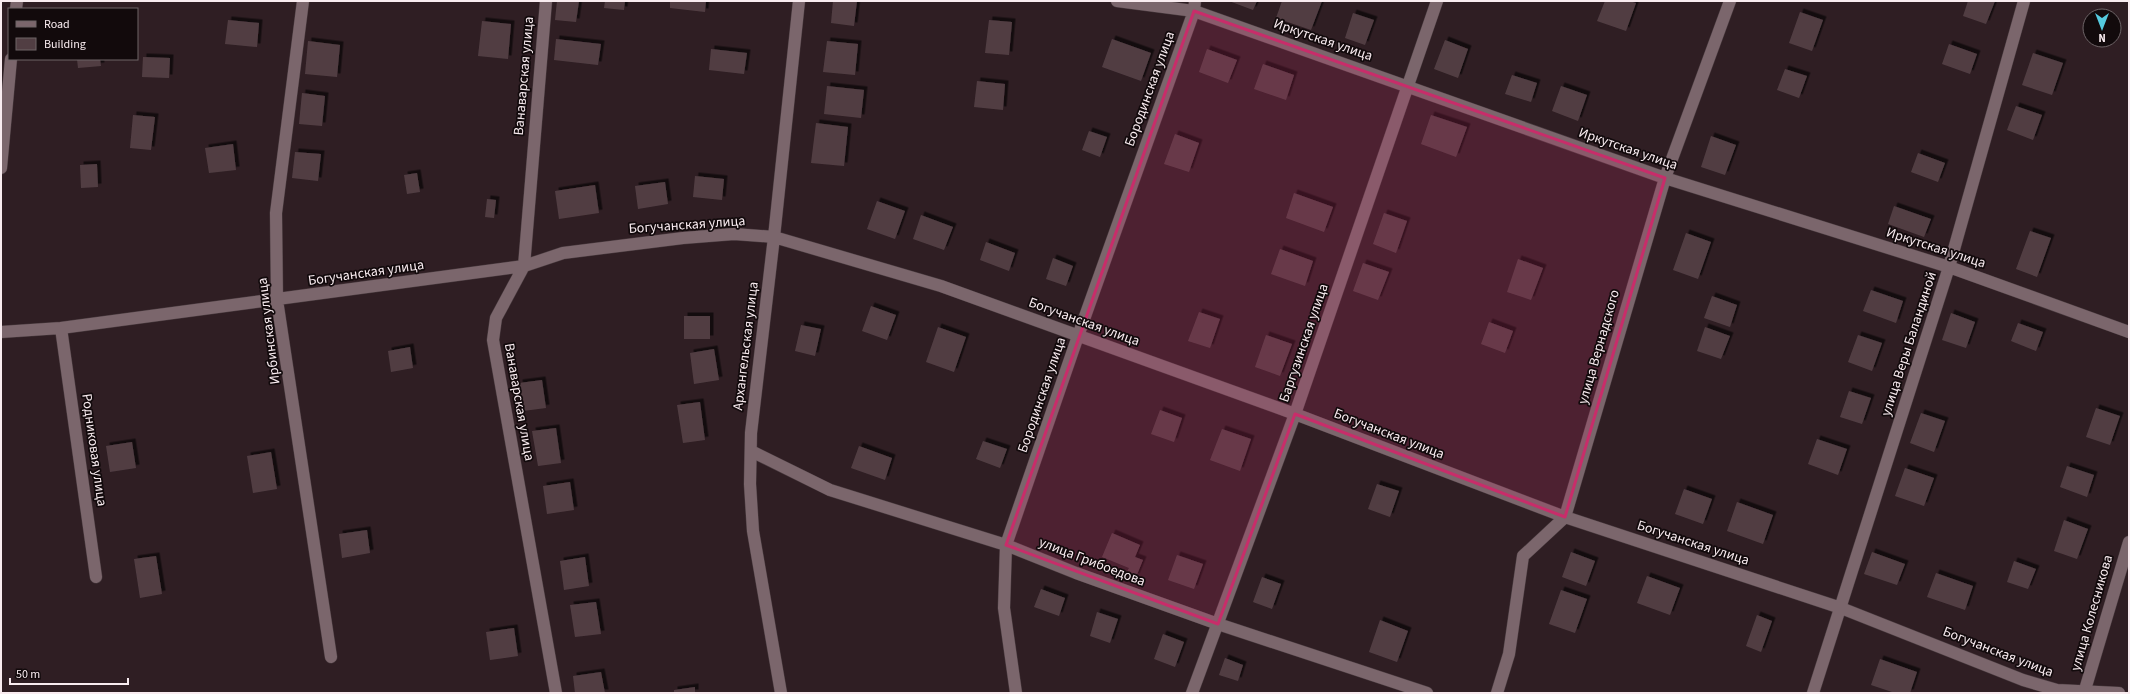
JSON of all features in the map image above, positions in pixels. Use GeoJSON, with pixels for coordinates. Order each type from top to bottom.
{"type":"FeatureCollection","features":[{"type":"Feature","properties":{"kind":"street","name":"Ирбинская улица"},"geometry":{"type":"LineString","coordinates":[[303,1],[276,213],[277,300],[331,657]]}},
{"type":"Feature","properties":{"kind":"street","name":"Ванаварская улица"},"geometry":{"type":"LineString","coordinates":[[546,1],[524,266],[496,318],[493,340],[556,693]]}},
{"type":"Feature","properties":{"kind":"street","name":"Архангельская улица"},"geometry":{"type":"LineString","coordinates":[[781,693],[753,531],[750,484],[750,451],[799,1]]}},
{"type":"Feature","properties":{"kind":"street","name":"Иркутская улица"},"geometry":{"type":"LineString","coordinates":[[1117,1],[1194,6],[1408,86],[1665,178],[1949,267],[2129,332]]}},
{"type":"Feature","properties":{"kind":"street","name":"Баргузинская улица"},"geometry":{"type":"LineString","coordinates":[[1192,693],[1295,414],[1437,1]]}},
{"type":"Feature","properties":{"kind":"street","name":"улица Вернадского"},"geometry":{"type":"LineString","coordinates":[[1565,517],[1665,178],[1730,1]]}},
{"type":"Feature","properties":{"kind":"street","name":"улица Веры Баландиной"},"geometry":{"type":"LineString","coordinates":[[1813,693],[1949,267],[2024,1]]}},
{"type":"Feature","properties":{"kind":"street","name":"Бородинская улица"},"geometry":{"type":"LineString","coordinates":[[1016,693],[1004,608],[1006,545],[1194,6]]}},
{"type":"Feature","properties":{"kind":"street"},"geometry":{"type":"LineString","coordinates":[[1,168],[11,60]]}},
{"type":"Feature","properties":{"kind":"street","name":"Богучанская улица"},"geometry":{"type":"LineString","coordinates":[[1,332],[61,328],[524,266],[563,253],[683,238],[734,234],[774,236],[941,286],[1295,414],[1565,517],[1841,608],[2023,680],[2057,690],[2084,693],[2119,693]]}},
{"type":"Feature","properties":{"kind":"street","name":"Родниковая улица"},"geometry":{"type":"LineString","coordinates":[[61,328],[96,577]]}},
{"type":"Feature","properties":{"kind":"street","name":"улица Грибоедова"},"geometry":{"type":"LineString","coordinates":[[750,451],[830,490],[1006,545],[1076,573],[1218,624],[1427,693]]}},
{"type":"Feature","properties":{"kind":"street"},"geometry":{"type":"LineString","coordinates":[[1497,693],[1510,654],[1523,556],[1565,517]]}},
{"type":"Feature","properties":{"kind":"street","name":"улица Колесникова"},"geometry":{"type":"LineString","coordinates":[[2084,693],[2129,542]]}},
{"type":"Feature","properties":{"kind":"highlighted area"},"geometry":{"type":"Polygon","coordinates":[[[1194,11],[1665,178],[1565,517],[1295,414],[1218,624],[1006,545],[1194,11]]]}},
{"type":"Feature","properties":{"kind":"building"},"geometry":{"type":"Polygon","coordinates":[[[557,1],[579,1],[576,22],[555,20],[557,1]]]}},
{"type":"Feature","properties":{"kind":"building"},"geometry":{"type":"Polygon","coordinates":[[[605,1],[625,1],[624,10],[604,8],[605,1]]]}},
{"type":"Feature","properties":{"kind":"building"},"geometry":{"type":"Polygon","coordinates":[[[670,1],[706,1],[705,12],[670,8],[670,1]]]}},
{"type":"Feature","properties":{"kind":"building"},"geometry":{"type":"Polygon","coordinates":[[[833,1],[857,1],[854,26],[831,23],[833,1]]]}},
{"type":"Feature","properties":{"kind":"building"},"geometry":{"type":"Polygon","coordinates":[[[1229,1],[1257,1],[1253,10],[1229,1]]]}},
{"type":"Feature","properties":{"kind":"building"},"geometry":{"type":"Polygon","coordinates":[[[1282,1],[1322,1],[1311,30],[1276,18],[1282,1]]]}},
{"type":"Feature","properties":{"kind":"building"},"geometry":{"type":"Polygon","coordinates":[[[1605,1],[1629,1],[1636,3],[1626,31],[1597,21],[1605,1]]]}},
{"type":"Feature","properties":{"kind":"building"},"geometry":{"type":"Polygon","coordinates":[[[1968,1],[1995,1],[1986,24],[1963,16],[1968,1]]]}},
{"type":"Feature","properties":{"kind":"building"},"geometry":{"type":"Polygon","coordinates":[[[1800,12],[1823,20],[1812,51],[1789,43],[1800,12]]]}},
{"type":"Feature","properties":{"kind":"building"},"geometry":{"type":"Polygon","coordinates":[[[1353,13],[1374,20],[1365,45],[1345,38],[1353,13]]]}},
{"type":"Feature","properties":{"kind":"building"},"geometry":{"type":"Polygon","coordinates":[[[228,20],[259,23],[257,47],[225,44],[228,20]]]}},
{"type":"Feature","properties":{"kind":"building"},"geometry":{"type":"Polygon","coordinates":[[[989,20],[1012,22],[1009,55],[985,53],[989,20]]]}},
{"type":"Feature","properties":{"kind":"building"},"geometry":{"type":"Polygon","coordinates":[[[482,21],[511,24],[508,59],[478,56],[482,21]]]}},
{"type":"Feature","properties":{"kind":"building"},"geometry":{"type":"Polygon","coordinates":[[[556,39],[601,44],[598,65],[554,60],[556,39]]]}},
{"type":"Feature","properties":{"kind":"building"},"geometry":{"type":"Polygon","coordinates":[[[1112,39],[1151,53],[1141,81],[1102,67],[1112,39]]]}},
{"type":"Feature","properties":{"kind":"building"},"geometry":{"type":"Polygon","coordinates":[[[1445,40],[1468,49],[1458,78],[1434,69],[1445,40]]]}},
{"type":"Feature","properties":{"kind":"building"},"geometry":{"type":"Polygon","coordinates":[[[308,41],[340,45],[337,77],[305,74],[308,41]]]}},
{"type":"Feature","properties":{"kind":"building"},"geometry":{"type":"Polygon","coordinates":[[[827,41],[858,44],[855,75],[823,72],[827,41]]]}},
{"type":"Feature","properties":{"kind":"building"},"geometry":{"type":"Polygon","coordinates":[[[1949,44],[1977,54],[1970,74],[1942,64],[1949,44]]]}},
{"type":"Feature","properties":{"kind":"building"},"geometry":{"type":"Polygon","coordinates":[[[711,49],[747,53],[744,74],[709,70],[711,49]]]}},
{"type":"Feature","properties":{"kind":"building"},"geometry":{"type":"Polygon","coordinates":[[[1207,49],[1237,60],[1228,83],[1199,72],[1207,49]]]}},
{"type":"Feature","properties":{"kind":"building"},"geometry":{"type":"Polygon","coordinates":[[[2033,53],[2063,63],[2052,95],[2022,85],[2033,53]]]}},
{"type":"Feature","properties":{"kind":"building"},"geometry":{"type":"Polygon","coordinates":[[[143,57],[170,58],[169,78],[142,77],[143,57]]]}},
{"type":"Feature","properties":{"kind":"building"},"geometry":{"type":"Polygon","coordinates":[[[77,60],[100,60],[101,66],[78,68],[77,60]]]}},
{"type":"Feature","properties":{"kind":"building"},"geometry":{"type":"Polygon","coordinates":[[[1263,64],[1294,75],[1286,100],[1254,89],[1263,64]]]}},
{"type":"Feature","properties":{"kind":"building"},"geometry":{"type":"Polygon","coordinates":[[[1785,69],[1807,76],[1799,98],[1777,90],[1785,69]]]}},
{"type":"Feature","properties":{"kind":"building"},"geometry":{"type":"Polygon","coordinates":[[[1512,75],[1537,83],[1531,102],[1505,94],[1512,75]]]}},
{"type":"Feature","properties":{"kind":"building"},"geometry":{"type":"Polygon","coordinates":[[[977,81],[1005,84],[1003,110],[974,107],[977,81]]]}},
{"type":"Feature","properties":{"kind":"building"},"geometry":{"type":"Polygon","coordinates":[[[827,86],[864,90],[861,118],[824,114],[827,86]]]}},
{"type":"Feature","properties":{"kind":"building"},"geometry":{"type":"Polygon","coordinates":[[[1561,86],[1587,95],[1578,121],[1552,111],[1561,86]]]}},
{"type":"Feature","properties":{"kind":"building"},"geometry":{"type":"Polygon","coordinates":[[[302,93],[325,96],[322,126],[299,124],[302,93]]]}},
{"type":"Feature","properties":{"kind":"building"},"geometry":{"type":"Polygon","coordinates":[[[2016,106],[2042,115],[2033,140],[2007,130],[2016,106]]]}},
{"type":"Feature","properties":{"kind":"building"},"geometry":{"type":"Polygon","coordinates":[[[133,115],[155,117],[151,150],[130,148],[133,115]]]}},
{"type":"Feature","properties":{"kind":"building"},"geometry":{"type":"Polygon","coordinates":[[[1431,115],[1467,127],[1456,157],[1421,144],[1431,115]]]}},
{"type":"Feature","properties":{"kind":"building"},"geometry":{"type":"Polygon","coordinates":[[[816,123],[848,127],[844,166],[811,163],[816,123]]]}},
{"type":"Feature","properties":{"kind":"building"},"geometry":{"type":"Polygon","coordinates":[[[1089,131],[1107,137],[1100,157],[1082,150],[1089,131]]]}},
{"type":"Feature","properties":{"kind":"building"},"geometry":{"type":"Polygon","coordinates":[[[1175,134],[1199,143],[1189,172],[1164,164],[1175,134]]]}},
{"type":"Feature","properties":{"kind":"building"},"geometry":{"type":"Polygon","coordinates":[[[1711,136],[1736,145],[1725,175],[1701,167],[1711,136]]]}},
{"type":"Feature","properties":{"kind":"building"},"geometry":{"type":"Polygon","coordinates":[[[233,144],[236,170],[209,173],[205,148],[233,144]]]}},
{"type":"Feature","properties":{"kind":"building"},"geometry":{"type":"Polygon","coordinates":[[[295,152],[321,154],[318,181],[292,178],[295,152]]]}},
{"type":"Feature","properties":{"kind":"building"},"geometry":{"type":"Polygon","coordinates":[[[1918,153],[1945,163],[1938,182],[1911,172],[1918,153]]]}},
{"type":"Feature","properties":{"kind":"building"},"geometry":{"type":"Polygon","coordinates":[[[97,164],[98,187],[81,188],[80,165],[97,164]]]}},
{"type":"Feature","properties":{"kind":"building"},"geometry":{"type":"Polygon","coordinates":[[[417,173],[420,192],[407,194],[404,175],[417,173]]]}},
{"type":"Feature","properties":{"kind":"building"},"geometry":{"type":"Polygon","coordinates":[[[695,176],[724,179],[722,200],[693,197],[695,176]]]}},
{"type":"Feature","properties":{"kind":"building"},"geometry":{"type":"Polygon","coordinates":[[[665,182],[668,204],[638,209],[635,186],[665,182]]]}},
{"type":"Feature","properties":{"kind":"building"},"geometry":{"type":"Polygon","coordinates":[[[595,185],[599,213],[559,219],[555,191],[595,185]]]}},
{"type":"Feature","properties":{"kind":"building"},"geometry":{"type":"Polygon","coordinates":[[[1294,193],[1333,207],[1324,232],[1286,218],[1294,193]]]}},
{"type":"Feature","properties":{"kind":"building"},"geometry":{"type":"Polygon","coordinates":[[[487,199],[496,200],[494,218],[485,217],[487,199]]]}},
{"type":"Feature","properties":{"kind":"building"},"geometry":{"type":"Polygon","coordinates":[[[877,201],[905,211],[895,239],[867,229],[877,201]]]}},
{"type":"Feature","properties":{"kind":"building"},"geometry":{"type":"Polygon","coordinates":[[[1894,206],[1931,219],[1924,237],[1888,224],[1894,206]]]}},
{"type":"Feature","properties":{"kind":"building"},"geometry":{"type":"Polygon","coordinates":[[[1384,213],[1407,221],[1396,253],[1373,244],[1384,213]]]}},
{"type":"Feature","properties":{"kind":"building"},"geometry":{"type":"Polygon","coordinates":[[[921,215],[953,227],[944,250],[913,239],[921,215]]]}},
{"type":"Feature","properties":{"kind":"building"},"geometry":{"type":"Polygon","coordinates":[[[2030,231],[2051,238],[2037,277],[2016,269],[2030,231]]]}},
{"type":"Feature","properties":{"kind":"building"},"geometry":{"type":"Polygon","coordinates":[[[1686,233],[1711,242],[1698,279],[1673,270],[1686,233]]]}},
{"type":"Feature","properties":{"kind":"building"},"geometry":{"type":"Polygon","coordinates":[[[986,242],[1015,253],[1009,271],[980,260],[986,242]]]}},
{"type":"Feature","properties":{"kind":"building"},"geometry":{"type":"Polygon","coordinates":[[[1280,249],[1313,261],[1305,286],[1271,274],[1280,249]]]}},
{"type":"Feature","properties":{"kind":"building"},"geometry":{"type":"Polygon","coordinates":[[[1053,258],[1073,266],[1066,286],[1046,279],[1053,258]]]}},
{"type":"Feature","properties":{"kind":"building"},"geometry":{"type":"Polygon","coordinates":[[[1518,259],[1543,268],[1531,300],[1507,292],[1518,259]]]}},
{"type":"Feature","properties":{"kind":"building"},"geometry":{"type":"Polygon","coordinates":[[[1363,263],[1389,272],[1378,300],[1353,291],[1363,263]]]}},
{"type":"Feature","properties":{"kind":"building"},"geometry":{"type":"Polygon","coordinates":[[[1871,290],[1903,301],[1896,323],[1863,311],[1871,290]]]}},
{"type":"Feature","properties":{"kind":"building"},"geometry":{"type":"Polygon","coordinates":[[[1712,296],[1737,305],[1730,327],[1704,318],[1712,296]]]}},
{"type":"Feature","properties":{"kind":"building"},"geometry":{"type":"Polygon","coordinates":[[[871,306],[896,315],[887,340],[862,331],[871,306]]]}},
{"type":"Feature","properties":{"kind":"building"},"geometry":{"type":"Polygon","coordinates":[[[1199,312],[1220,319],[1210,348],[1188,341],[1199,312]]]}},
{"type":"Feature","properties":{"kind":"building"},"geometry":{"type":"Polygon","coordinates":[[[1951,313],[1975,322],[1966,348],[1942,340],[1951,313]]]}},
{"type":"Feature","properties":{"kind":"building"},"geometry":{"type":"Polygon","coordinates":[[[684,316],[710,316],[710,339],[684,339],[684,316]]]}},
{"type":"Feature","properties":{"kind":"building"},"geometry":{"type":"Polygon","coordinates":[[[1489,322],[1513,331],[1505,353],[1481,344],[1489,322]]]}},
{"type":"Feature","properties":{"kind":"building"},"geometry":{"type":"Polygon","coordinates":[[[2018,323],[2043,332],[2036,351],[2011,341],[2018,323]]]}},
{"type":"Feature","properties":{"kind":"building"},"geometry":{"type":"Polygon","coordinates":[[[801,325],[821,329],[815,356],[795,351],[801,325]]]}},
{"type":"Feature","properties":{"kind":"building"},"geometry":{"type":"Polygon","coordinates":[[[938,327],[966,337],[954,372],[926,362],[938,327]]]}},
{"type":"Feature","properties":{"kind":"building"},"geometry":{"type":"Polygon","coordinates":[[[1705,327],[1730,336],[1721,359],[1697,351],[1705,327]]]}},
{"type":"Feature","properties":{"kind":"building"},"geometry":{"type":"Polygon","coordinates":[[[1266,335],[1292,344],[1280,376],[1255,367],[1266,335]]]}},
{"type":"Feature","properties":{"kind":"building"},"geometry":{"type":"Polygon","coordinates":[[[1858,335],[1882,343],[1872,371],[1848,362],[1858,335]]]}},
{"type":"Feature","properties":{"kind":"building"},"geometry":{"type":"Polygon","coordinates":[[[410,347],[413,368],[391,372],[388,351],[410,347]]]}},
{"type":"Feature","properties":{"kind":"building"},"geometry":{"type":"Polygon","coordinates":[[[714,349],[719,380],[694,384],[690,353],[714,349]]]}},
{"type":"Feature","properties":{"kind":"building"},"geometry":{"type":"Polygon","coordinates":[[[542,380],[546,408],[523,411],[519,383],[542,380]]]}},
{"type":"Feature","properties":{"kind":"building"},"geometry":{"type":"Polygon","coordinates":[[[1849,391],[1871,398],[1862,424],[1840,417],[1849,391]]]}},
{"type":"Feature","properties":{"kind":"building"},"geometry":{"type":"Polygon","coordinates":[[[700,402],[705,440],[683,443],[677,405],[700,402]]]}},
{"type":"Feature","properties":{"kind":"building"},"geometry":{"type":"Polygon","coordinates":[[[2096,408],[2120,416],[2110,445],[2086,437],[2096,408]]]}},
{"type":"Feature","properties":{"kind":"building"},"geometry":{"type":"Polygon","coordinates":[[[1160,410],[1182,418],[1174,442],[1151,434],[1160,410]]]}},
{"type":"Feature","properties":{"kind":"building"},"geometry":{"type":"Polygon","coordinates":[[[1921,413],[1945,421],[1934,452],[1910,443],[1921,413]]]}},
{"type":"Feature","properties":{"kind":"building"},"geometry":{"type":"Polygon","coordinates":[[[556,428],[561,463],[538,466],[532,431],[556,428]]]}},
{"type":"Feature","properties":{"kind":"building"},"geometry":{"type":"Polygon","coordinates":[[[1222,429],[1251,439],[1240,471],[1210,460],[1222,429]]]}},
{"type":"Feature","properties":{"kind":"building"},"geometry":{"type":"Polygon","coordinates":[[[1817,439],[1847,449],[1838,475],[1808,464],[1817,439]]]}},
{"type":"Feature","properties":{"kind":"building"},"geometry":{"type":"Polygon","coordinates":[[[983,441],[1007,449],[1000,468],[976,459],[983,441]]]}},
{"type":"Feature","properties":{"kind":"building"},"geometry":{"type":"Polygon","coordinates":[[[132,442],[136,468],[110,472],[106,446],[132,442]]]}},
{"type":"Feature","properties":{"kind":"building"},"geometry":{"type":"Polygon","coordinates":[[[859,446],[892,458],[885,480],[851,468],[859,446]]]}},
{"type":"Feature","properties":{"kind":"building"},"geometry":{"type":"Polygon","coordinates":[[[271,452],[277,489],[253,493],[247,456],[271,452]]]}},
{"type":"Feature","properties":{"kind":"building"},"geometry":{"type":"Polygon","coordinates":[[[2067,466],[2094,475],[2087,497],[2060,487],[2067,466]]]}},
{"type":"Feature","properties":{"kind":"building"},"geometry":{"type":"Polygon","coordinates":[[[1905,468],[1934,478],[1924,506],[1895,496],[1905,468]]]}},
{"type":"Feature","properties":{"kind":"building"},"geometry":{"type":"Polygon","coordinates":[[[570,482],[574,510],[547,514],[543,486],[570,482]]]}},
{"type":"Feature","properties":{"kind":"building"},"geometry":{"type":"Polygon","coordinates":[[[1377,484],[1399,491],[1390,517],[1368,509],[1377,484]]]}},
{"type":"Feature","properties":{"kind":"building"},"geometry":{"type":"Polygon","coordinates":[[[1684,489],[1712,499],[1703,524],[1675,514],[1684,489]]]}},
{"type":"Feature","properties":{"kind":"building"},"geometry":{"type":"Polygon","coordinates":[[[1737,502],[1773,515],[1763,544],[1727,531],[1737,502]]]}},
{"type":"Feature","properties":{"kind":"building"},"geometry":{"type":"Polygon","coordinates":[[[2064,520],[2088,529],[2077,559],[2054,551],[2064,520]]]}},
{"type":"Feature","properties":{"kind":"building"},"geometry":{"type":"Polygon","coordinates":[[[367,530],[370,553],[342,558],[339,534],[367,530]]]}},
{"type":"Feature","properties":{"kind":"building"},"geometry":{"type":"Polygon","coordinates":[[[1112,533],[1140,545],[1135,557],[1143,560],[1136,577],[1126,573],[1129,568],[1102,557],[1112,533]]]}},
{"type":"Feature","properties":{"kind":"building"},"geometry":{"type":"Polygon","coordinates":[[[1571,552],[1595,561],[1586,586],[1562,577],[1571,552]]]}},
{"type":"Feature","properties":{"kind":"building"},"geometry":{"type":"Polygon","coordinates":[[[1872,552],[1905,564],[1897,585],[1864,574],[1872,552]]]}},
{"type":"Feature","properties":{"kind":"building"},"geometry":{"type":"Polygon","coordinates":[[[1177,555],[1203,564],[1194,589],[1168,580],[1177,555]]]}},
{"type":"Feature","properties":{"kind":"building"},"geometry":{"type":"Polygon","coordinates":[[[156,556],[162,594],[140,598],[134,559],[156,556]]]}},
{"type":"Feature","properties":{"kind":"building"},"geometry":{"type":"Polygon","coordinates":[[[585,557],[589,586],[564,590],[560,561],[585,557]]]}},
{"type":"Feature","properties":{"kind":"building"},"geometry":{"type":"Polygon","coordinates":[[[2014,561],[2036,569],[2028,589],[2007,582],[2014,561]]]}},
{"type":"Feature","properties":{"kind":"building"},"geometry":{"type":"Polygon","coordinates":[[[1936,573],[1973,586],[1965,610],[1927,597],[1936,573]]]}},
{"type":"Feature","properties":{"kind":"building"},"geometry":{"type":"Polygon","coordinates":[[[1647,576],[1680,588],[1670,615],[1637,603],[1647,576]]]}},
{"type":"Feature","properties":{"kind":"building"},"geometry":{"type":"Polygon","coordinates":[[[1262,577],[1281,584],[1272,609],[1253,602],[1262,577]]]}},
{"type":"Feature","properties":{"kind":"building"},"geometry":{"type":"Polygon","coordinates":[[[1041,589],[1065,598],[1059,616],[1034,607],[1041,589]]]}},
{"type":"Feature","properties":{"kind":"building"},"geometry":{"type":"Polygon","coordinates":[[[1561,590],[1587,599],[1575,633],[1549,624],[1561,590]]]}},
{"type":"Feature","properties":{"kind":"building"},"geometry":{"type":"Polygon","coordinates":[[[596,602],[601,634],[575,637],[570,605],[596,602]]]}},
{"type":"Feature","properties":{"kind":"building"},"geometry":{"type":"Polygon","coordinates":[[[1097,612],[1118,619],[1110,643],[1090,636],[1097,612]]]}},
{"type":"Feature","properties":{"kind":"building"},"geometry":{"type":"Polygon","coordinates":[[[1757,615],[1772,621],[1761,652],[1746,646],[1757,615]]]}},
{"type":"Feature","properties":{"kind":"building"},"geometry":{"type":"Polygon","coordinates":[[[1380,620],[1408,631],[1397,662],[1369,652],[1380,620]]]}},
{"type":"Feature","properties":{"kind":"building"},"geometry":{"type":"Polygon","coordinates":[[[514,628],[518,656],[490,660],[486,632],[514,628]]]}},
{"type":"Feature","properties":{"kind":"building"},"geometry":{"type":"Polygon","coordinates":[[[1163,634],[1184,642],[1175,667],[1154,659],[1163,634]]]}},
{"type":"Feature","properties":{"kind":"building"},"geometry":{"type":"Polygon","coordinates":[[[1225,658],[1243,665],[1238,681],[1219,675],[1225,658]]]}},
{"type":"Feature","properties":{"kind":"building"},"geometry":{"type":"Polygon","coordinates":[[[1880,659],[1917,672],[1910,693],[1895,693],[1871,685],[1880,659]]]}},
{"type":"Feature","properties":{"kind":"building"},"geometry":{"type":"Polygon","coordinates":[[[601,672],[605,693],[575,693],[573,676],[601,672]]]}},
{"type":"Feature","properties":{"kind":"building"},"geometry":{"type":"Polygon","coordinates":[[[695,687],[695,693],[674,693],[674,690],[695,687]]]}}]}
